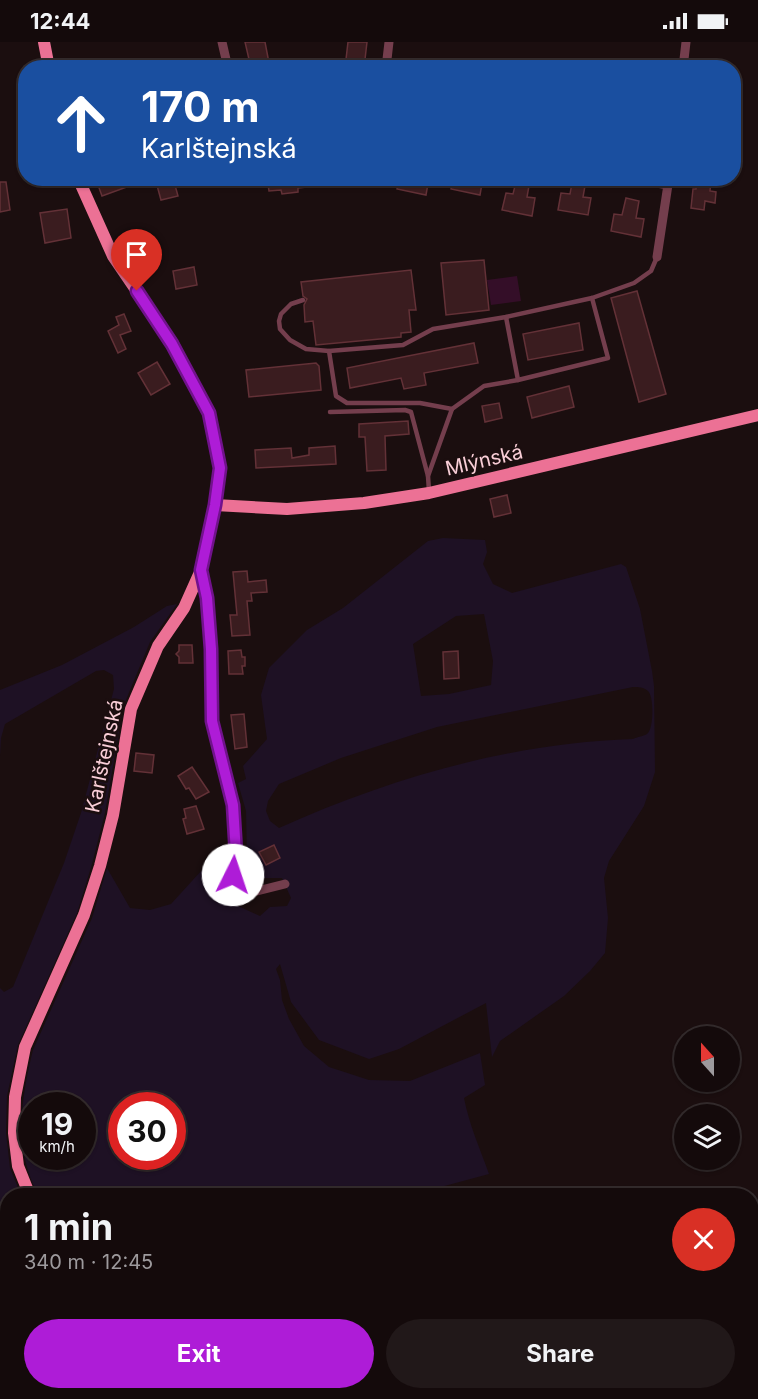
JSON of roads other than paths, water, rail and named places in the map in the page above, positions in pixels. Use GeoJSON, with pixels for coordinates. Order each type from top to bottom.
{"type":"FeatureCollection","features":[{"type":"Feature","properties":{"kind":"main road"},"geometry":{"type":"LineString","coordinates":[[44,42],[47,60]]}},
{"type":"Feature","properties":{"kind":"main road","name":"Karlštejnská"},"geometry":{"type":"LineString","coordinates":[[27,1188],[18,1166],[14,1133],[15,1097],[25,1047],[44,1009],[87,906],[112,815],[131,710],[158,646],[184,608],[201,570],[215,505],[220,468],[209,413],[172,344],[113,256],[82,186]]}},
{"type":"Feature","properties":{"kind":"main road","name":"Mlýnská"},"geometry":{"type":"LineString","coordinates":[[215,505],[288,509],[364,503],[429,493],[758,415]]}},
{"type":"Feature","properties":{"kind":"street"},"geometry":{"type":"LineString","coordinates":[[222,42],[226,60]]}},
{"type":"Feature","properties":{"kind":"street"},"geometry":{"type":"LineString","coordinates":[[387,60],[389,42]]}},
{"type":"Feature","properties":{"kind":"street"},"geometry":{"type":"LineString","coordinates":[[684,60],[686,42]]}},
{"type":"Feature","properties":{"kind":"street"},"geometry":{"type":"LineString","coordinates":[[657,257],[668,186]]}},
{"type":"Feature","properties":{"kind":"street"},"geometry":{"type":"LineString","coordinates":[[201,570],[207,598],[211,649],[212,721],[233,805],[236,854],[233,875],[242,887],[257,891],[285,884]]}},
{"type":"Feature","properties":{"kind":"lane"},"geometry":{"type":"LineString","coordinates":[[303,300],[291,304],[281,314],[280,329],[290,340],[306,349],[328,351],[404,345],[433,329],[506,317],[592,298],[634,283],[651,271],[657,257]]}},
{"type":"Feature","properties":{"kind":"lane"},"geometry":{"type":"LineString","coordinates":[[428,476],[437,457],[452,409],[484,386],[608,358],[592,298]]}},
{"type":"Feature","properties":{"kind":"lane"},"geometry":{"type":"LineString","coordinates":[[506,317],[518,380]]}},
{"type":"Feature","properties":{"kind":"lane"},"geometry":{"type":"LineString","coordinates":[[328,351],[336,396],[347,403],[420,403],[452,409]]}},
{"type":"Feature","properties":{"kind":"lane"},"geometry":{"type":"LineString","coordinates":[[330,412],[405,410],[411,412],[428,476],[429,493]]}}]}
